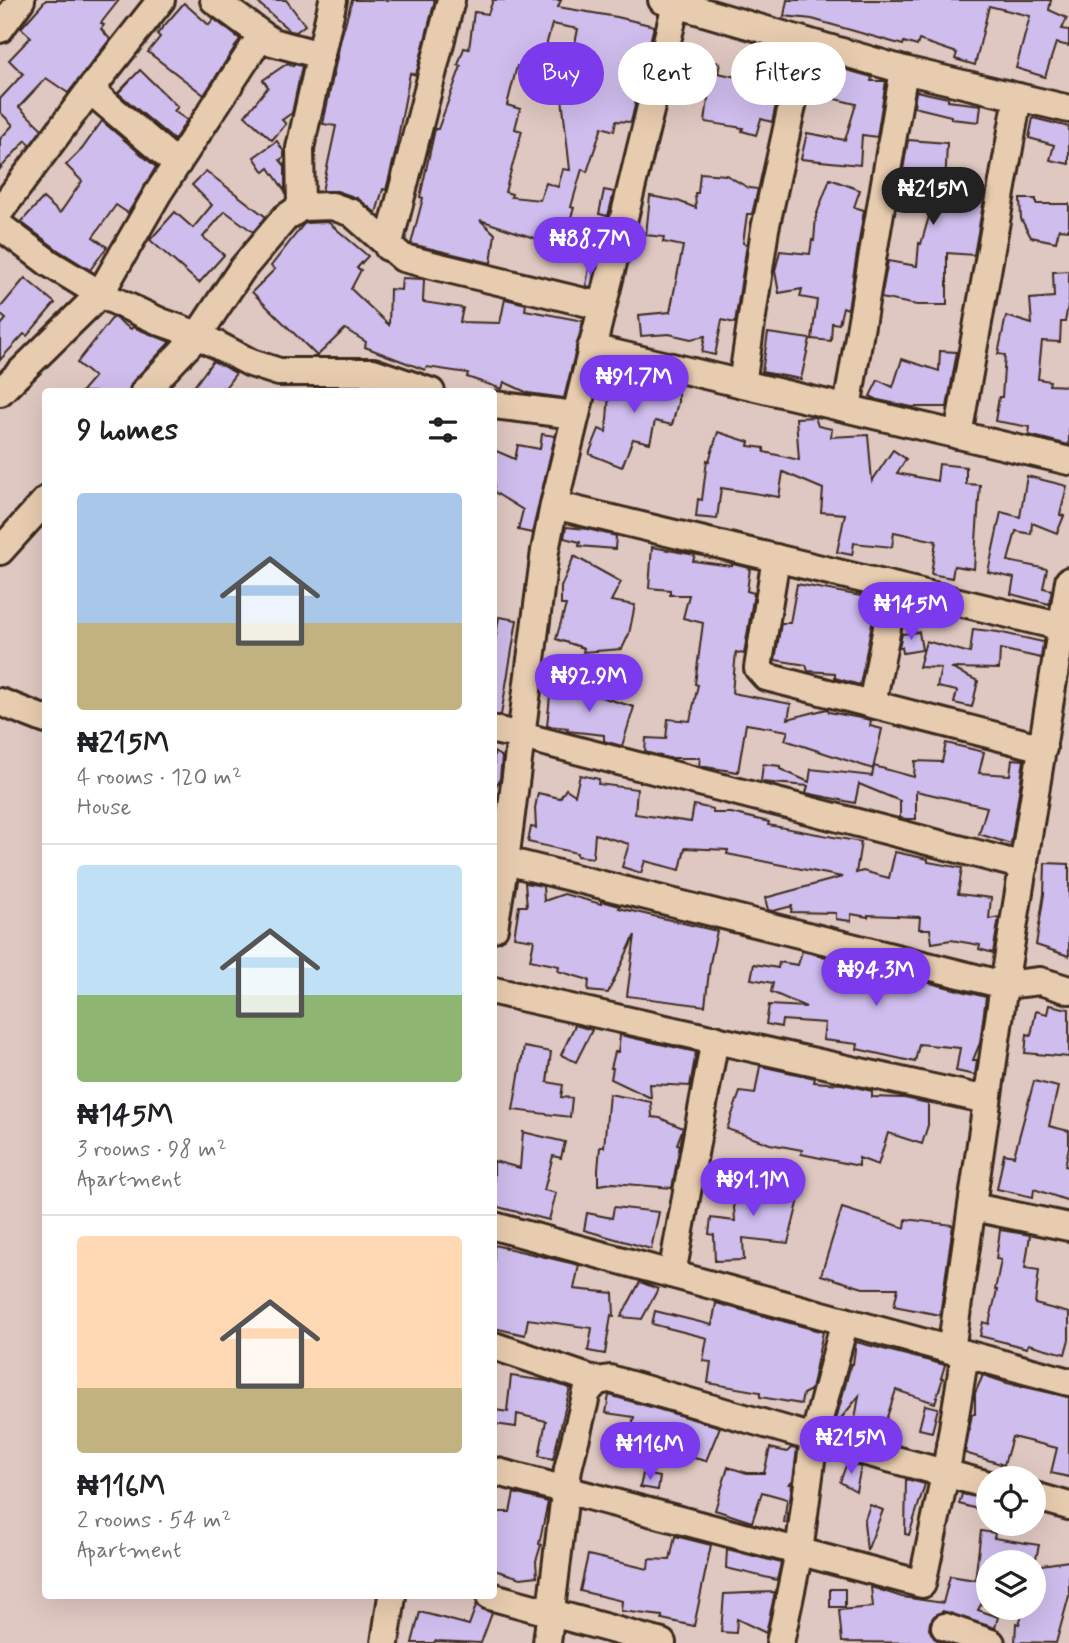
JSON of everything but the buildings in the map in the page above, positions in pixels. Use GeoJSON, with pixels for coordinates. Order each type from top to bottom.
{"type":"FeatureCollection","features":[{"type":"Feature","properties":{"kind":"street"},"geometry":{"type":"LineString","coordinates":[[0,29],[21,0]]}},
{"type":"Feature","properties":{"kind":"street"},"geometry":{"type":"LineString","coordinates":[[0,211],[161,0]]}},
{"type":"Feature","properties":{"kind":"street"},"geometry":{"type":"LineString","coordinates":[[214,0],[272,42],[321,55]]}},
{"type":"Feature","properties":{"kind":"street"},"geometry":{"type":"LineString","coordinates":[[301,207],[300,148],[333,0]]}},
{"type":"Feature","properties":{"kind":"street"},"geometry":{"type":"LineString","coordinates":[[388,247],[451,0]]}},
{"type":"Feature","properties":{"kind":"street"},"geometry":{"type":"LineString","coordinates":[[497,887],[499,859],[522,736],[545,551],[554,505],[671,1],[806,42]]}},
{"type":"Feature","properties":{"kind":"street"},"geometry":{"type":"LineString","coordinates":[[0,392],[10,366],[100,294],[177,164],[261,36]]}},
{"type":"Feature","properties":{"kind":"street"},"geometry":{"type":"LineString","coordinates":[[846,53],[1069,109]]}},
{"type":"Feature","properties":{"kind":"street"},"geometry":{"type":"LineString","coordinates":[[847,408],[904,70]]}},
{"type":"Feature","properties":{"kind":"street"},"geometry":{"type":"LineString","coordinates":[[90,90],[177,164]]}},
{"type":"Feature","properties":{"kind":"street"},"geometry":{"type":"LineString","coordinates":[[958,435],[1018,97]]}},
{"type":"Feature","properties":{"kind":"street"},"geometry":{"type":"LineString","coordinates":[[742,384],[765,229],[792,105]]}},
{"type":"Feature","properties":{"kind":"street"},"geometry":{"type":"LineString","coordinates":[[148,388],[198,335],[242,269],[285,218],[301,207],[332,206],[352,213],[403,258],[601,306]]}},
{"type":"Feature","properties":{"kind":"street"},"geometry":{"type":"LineString","coordinates":[[0,226],[49,263],[100,294],[161,322],[198,335],[251,363],[279,372],[373,372],[419,388]]}},
{"type":"Feature","properties":{"kind":"street"},"geometry":{"type":"LineString","coordinates":[[591,348],[1069,461]]}},
{"type":"Feature","properties":{"kind":"street"},"geometry":{"type":"LineString","coordinates":[[497,405],[575,415]]}},
{"type":"Feature","properties":{"kind":"street"},"geometry":{"type":"LineString","coordinates":[[0,551],[42,504]]}},
{"type":"Feature","properties":{"kind":"street"},"geometry":{"type":"LineString","coordinates":[[554,505],[1063,627]]}},
{"type":"Feature","properties":{"kind":"street"},"geometry":{"type":"LineString","coordinates":[[776,558],[758,668],[766,677],[1043,748]]}},
{"type":"Feature","properties":{"kind":"street"},"geometry":{"type":"LineString","coordinates":[[497,1472],[922,1584],[945,1473],[973,1207],[1004,985],[1043,748],[1059,718],[1063,627],[1069,581]]}},
{"type":"Feature","properties":{"kind":"street"},"geometry":{"type":"LineString","coordinates":[[872,704],[895,587]]}},
{"type":"Feature","properties":{"kind":"street"},"geometry":{"type":"LineString","coordinates":[[0,702],[42,718]]}},
{"type":"Feature","properties":{"kind":"street"},"geometry":{"type":"LineString","coordinates":[[497,731],[1024,866]]}},
{"type":"Feature","properties":{"kind":"street"},"geometry":{"type":"LineString","coordinates":[[499,859],[1004,985],[1041,981],[1069,990]]}},
{"type":"Feature","properties":{"kind":"street"},"geometry":{"type":"LineString","coordinates":[[497,992],[987,1100]]}},
{"type":"Feature","properties":{"kind":"street"},"geometry":{"type":"LineString","coordinates":[[672,1274],[715,1040]]}},
{"type":"Feature","properties":{"kind":"street"},"geometry":{"type":"LineString","coordinates":[[973,1207],[1069,1227]]}},
{"type":"Feature","properties":{"kind":"street"},"geometry":{"type":"LineString","coordinates":[[497,1227],[1069,1382]]}},
{"type":"Feature","properties":{"kind":"street"},"geometry":{"type":"LineString","coordinates":[[780,1643],[799,1552],[814,1438],[845,1321]]}},
{"type":"Feature","properties":{"kind":"street"},"geometry":{"type":"LineString","coordinates":[[497,1347],[597,1381],[610,1379],[976,1481]]}},
{"type":"Feature","properties":{"kind":"street"},"geometry":{"type":"LineString","coordinates":[[547,1643],[568,1469],[587,1392],[597,1381]]}},
{"type":"Feature","properties":{"kind":"street"},"geometry":{"type":"LineString","coordinates":[[1046,1499],[1069,1506]]}},
{"type":"Feature","properties":{"kind":"street"},"geometry":{"type":"LineString","coordinates":[[497,1598],[662,1643]]}},
{"type":"Feature","properties":{"kind":"street"},"geometry":{"type":"LineString","coordinates":[[385,1643],[392,1599]]}},
{"type":"Feature","properties":{"kind":"street"},"geometry":{"type":"LineString","coordinates":[[945,1627],[991,1643]]}}]}
